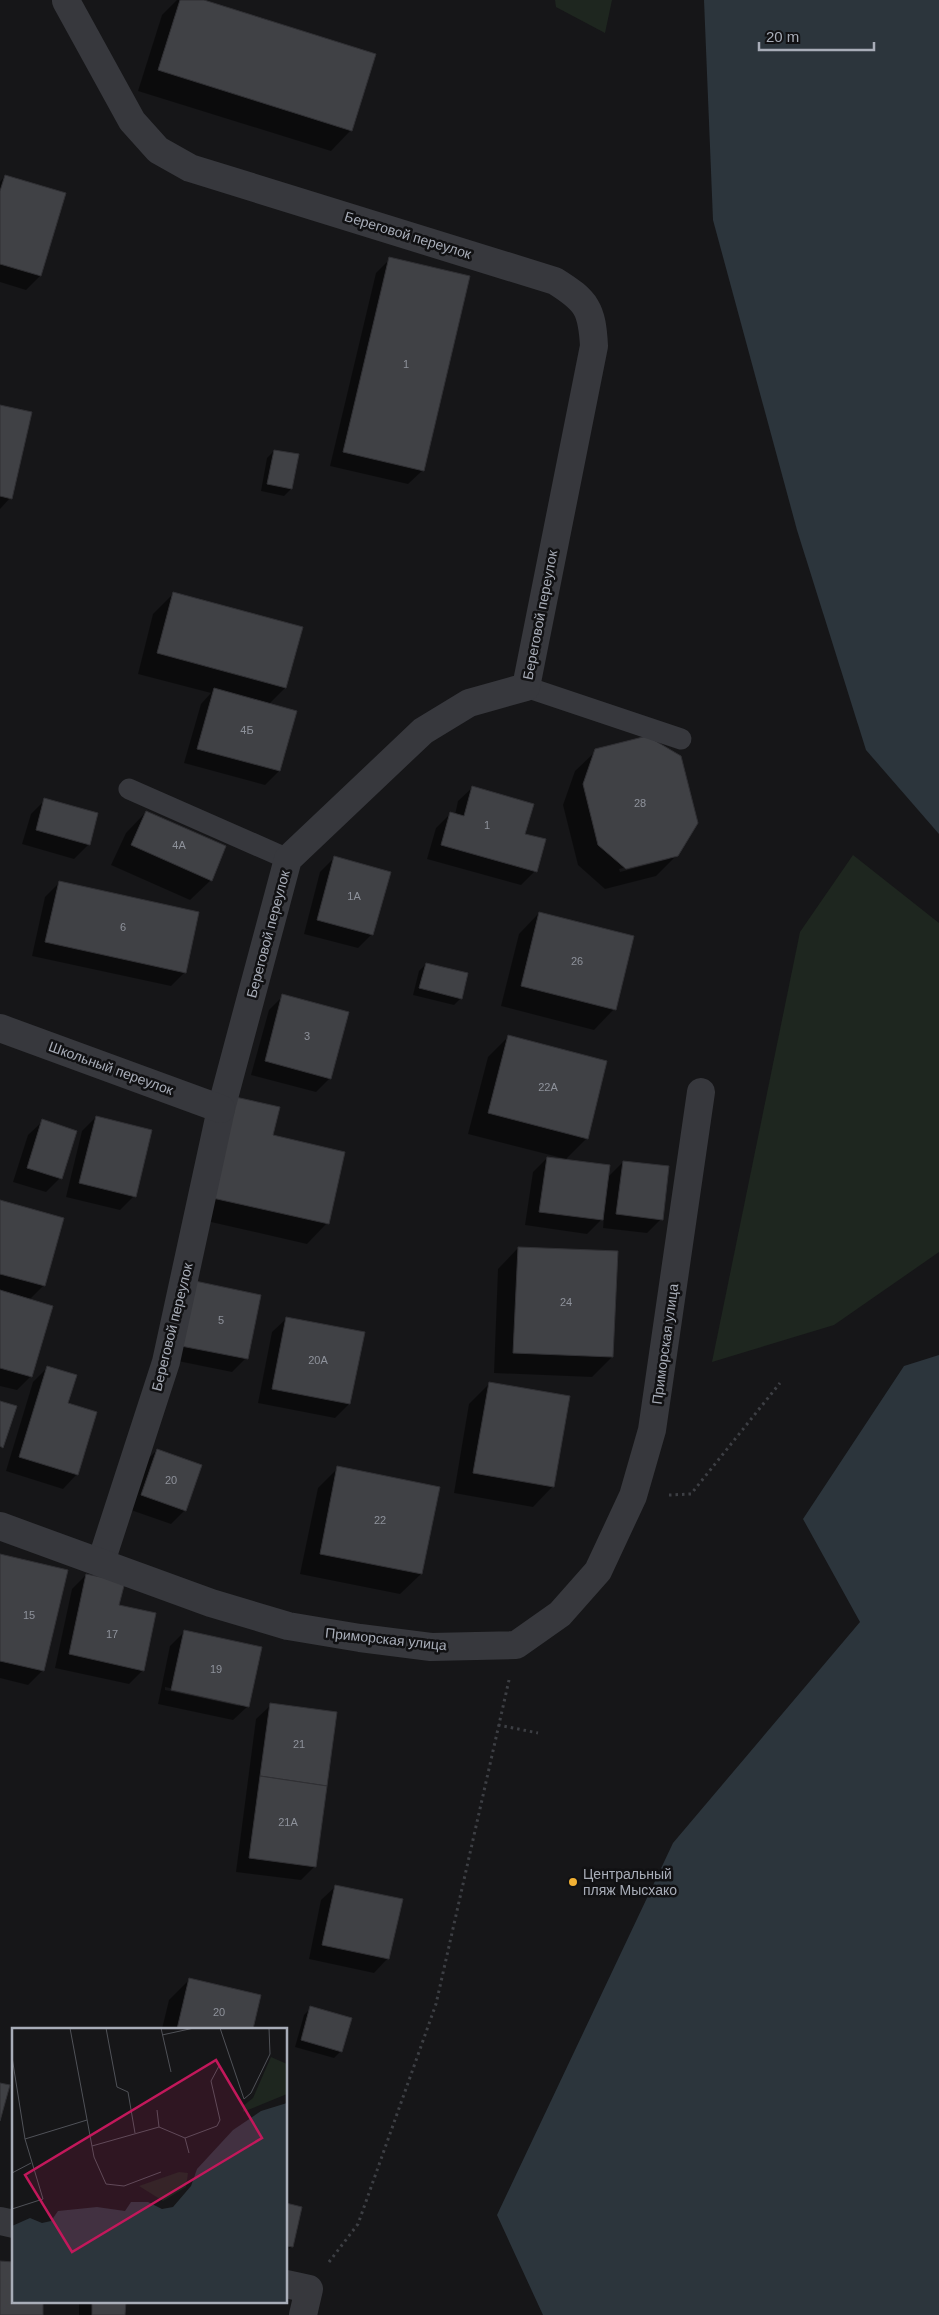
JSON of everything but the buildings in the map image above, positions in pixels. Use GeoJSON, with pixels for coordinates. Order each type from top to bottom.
{"type":"FeatureCollection","features":[{"type":"Feature","properties":{"kind":"street","name":"Береговой переулок"},"geometry":{"type":"LineString","coordinates":[[66,1],[132,121],[158,150],[190,168],[555,281],[578,295],[592,319],[594,346],[526,687],[469,703],[423,731],[288,860],[221,1109],[166,1362],[101,1562]]}},
{"type":"Feature","properties":{"kind":"street","name":"Школьный переулок"},"geometry":{"type":"LineString","coordinates":[[0,1028],[221,1109]]}},
{"type":"Feature","properties":{"kind":"street","name":"Приморская улица"},"geometry":{"type":"LineString","coordinates":[[0,1526],[211,1603],[288,1626],[360,1638],[431,1646],[516,1645],[560,1614],[598,1571],[633,1496],[652,1430],[700,1092]]}},
{"type":"Feature","properties":{"kind":"street"},"geometry":{"type":"LineString","coordinates":[[298,2286],[303,2315]]}},
{"type":"Feature","properties":{"kind":"lane"},"geometry":{"type":"LineString","coordinates":[[526,687],[681,739]]}},
{"type":"Feature","properties":{"kind":"lane"},"geometry":{"type":"LineString","coordinates":[[129,789],[288,860]]}},
{"type":"Feature","properties":{"kind":"path"},"geometry":{"type":"LineString","coordinates":[[633,1496],[691,1494],[780,1383]]}},
{"type":"Feature","properties":{"kind":"path"},"geometry":{"type":"LineString","coordinates":[[298,2286],[358,2224],[436,2004],[516,1645]]}},
{"type":"Feature","properties":{"kind":"path"},"geometry":{"type":"LineString","coordinates":[[498,1725],[538,1733]]}},
{"type":"Feature","properties":{"kind":"shaded area"},"geometry":{"type":"Polygon","coordinates":[[[555,0],[612,0],[605,33],[556,7],[555,0]]]}},
{"type":"Feature","properties":{"kind":"shaded area"},"geometry":{"type":"Polygon","coordinates":[[[704,0],[939,0],[939,834],[866,750],[797,530],[713,220],[704,0]]]}},
{"type":"Feature","properties":{"kind":"shaded area"},"geometry":{"type":"Polygon","coordinates":[[[853,855],[939,923],[939,1252],[834,1325],[712,1362],[800,932],[853,855]]]}},
{"type":"Feature","properties":{"kind":"shaded area"},"geometry":{"type":"Polygon","coordinates":[[[939,1355],[939,2315],[543,2315],[497,2215],[673,1843],[860,1622],[803,1519],[904,1366],[939,1355]]]}},
{"type":"Feature","properties":{"kind":"place","name":"Центральный пляж Мысхако"},"geometry":{"type":"Point","coordinates":[573,1882]}}]}
